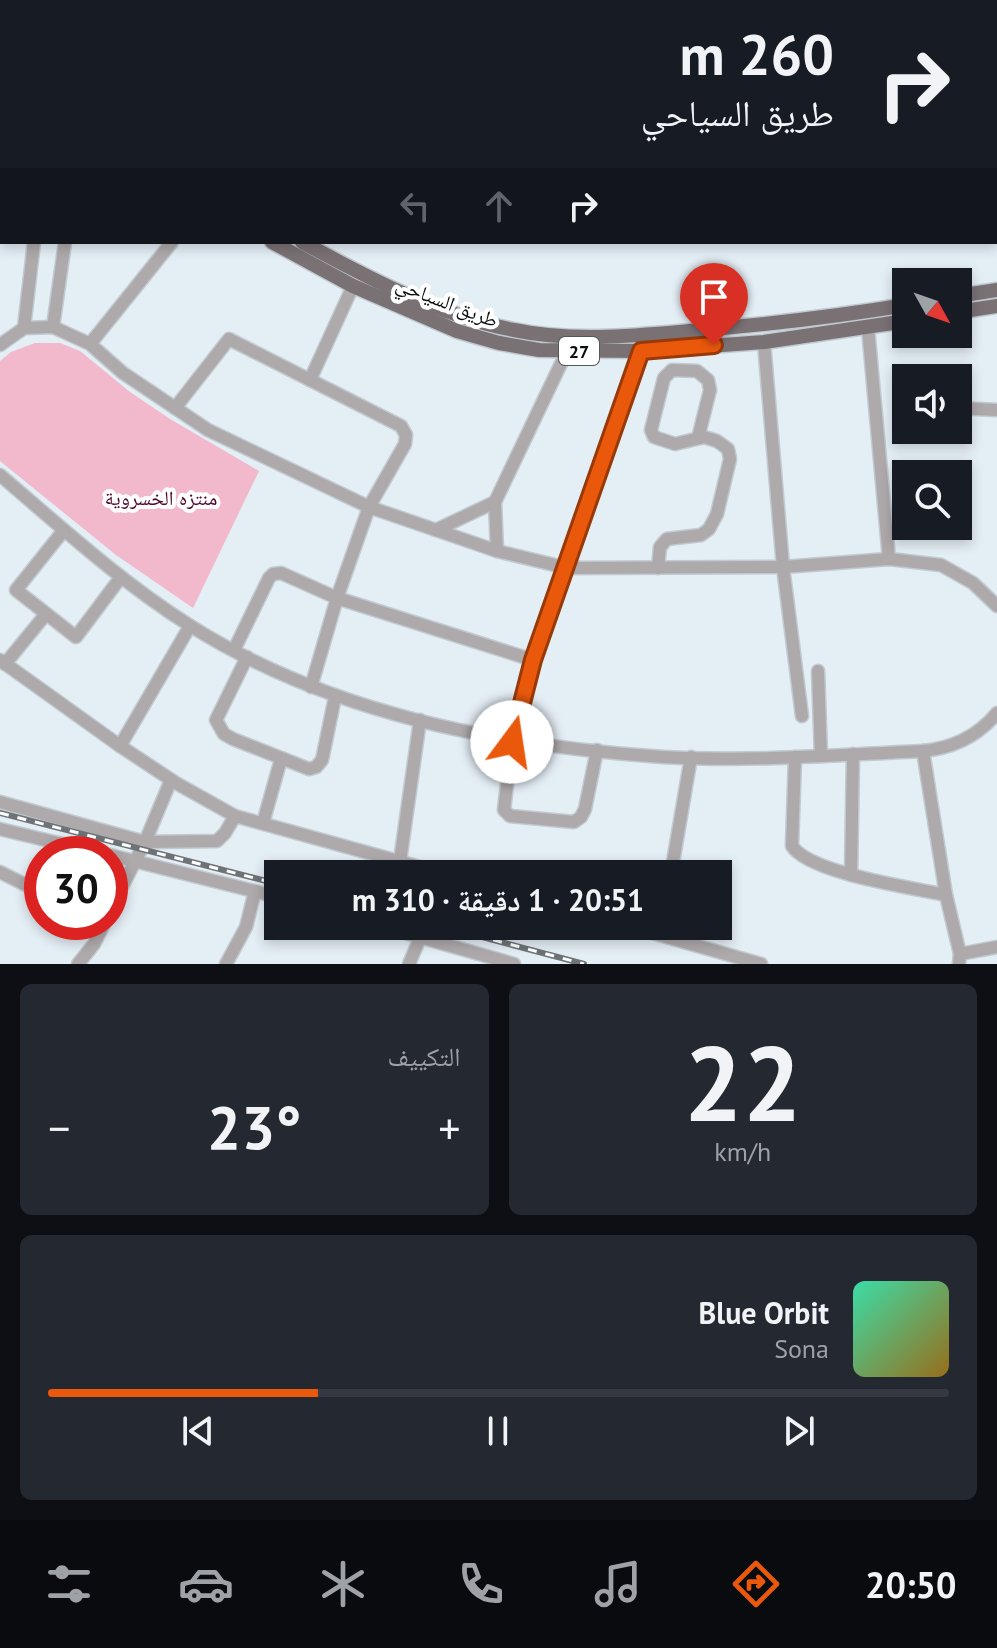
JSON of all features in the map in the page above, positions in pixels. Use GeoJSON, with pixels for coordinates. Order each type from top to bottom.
{"type":"FeatureCollection","features":[{"type":"Feature","properties":{"kind":"main road","name":"طريق السياحي"},"geometry":{"type":"LineString","coordinates":[[276,244],[353,286],[457,331],[499,343],[567,351],[641,351],[764,342],[892,324]]}},
{"type":"Feature","properties":{"kind":"main road","name":"طريق السياحي"},"geometry":{"type":"LineString","coordinates":[[306,244],[399,290],[482,322],[541,334],[640,335],[806,320],[892,307]]}},
{"type":"Feature","properties":{"kind":"main road"},"geometry":{"type":"LineString","coordinates":[[972,294],[997,290]]}},
{"type":"Feature","properties":{"kind":"main road"},"geometry":{"type":"LineString","coordinates":[[972,310],[997,306]]}},
{"type":"Feature","properties":{"kind":"main road"},"geometry":{"type":"LineString","coordinates":[[805,336],[802,325],[806,320]]}},
{"type":"Feature","properties":{"kind":"main road"},"geometry":{"type":"LineString","coordinates":[[477,337],[483,329],[482,322]]}},
{"type":"Feature","properties":{"kind":"main road"},"geometry":{"type":"LineString","coordinates":[[499,343],[496,337],[503,327]]}},
{"type":"Feature","properties":{"kind":"main road"},"geometry":{"type":"LineString","coordinates":[[737,327],[741,334],[739,344]]}},
{"type":"Feature","properties":{"kind":"street"},"geometry":{"type":"LineString","coordinates":[[24,328],[34,244]]}},
{"type":"Feature","properties":{"kind":"street"},"geometry":{"type":"LineString","coordinates":[[53,327],[65,244]]}},
{"type":"Feature","properties":{"kind":"street"},"geometry":{"type":"LineString","coordinates":[[90,344],[170,244]]}},
{"type":"Feature","properties":{"kind":"street"},"geometry":{"type":"LineString","coordinates":[[310,380],[353,286]]}},
{"type":"Feature","properties":{"kind":"street"},"geometry":{"type":"LineString","coordinates":[[0,345],[24,328],[53,327],[90,344],[123,373],[208,430],[369,507],[497,551],[567,568],[783,567],[889,559],[941,565],[973,583],[997,606]]}},
{"type":"Feature","properties":{"kind":"street"},"geometry":{"type":"LineString","coordinates":[[868,328],[889,559]]}},
{"type":"Feature","properties":{"kind":"street"},"geometry":{"type":"LineString","coordinates":[[175,408],[229,339],[401,426],[406,435],[405,444],[369,507],[337,598],[311,687]]}},
{"type":"Feature","properties":{"kind":"street"},"geometry":{"type":"LineString","coordinates":[[764,342],[783,567],[802,716]]}},
{"type":"Feature","properties":{"kind":"street"},"geometry":{"type":"LineString","coordinates":[[497,551],[495,502],[567,351]]}},
{"type":"Feature","properties":{"kind":"street"},"geometry":{"type":"LineString","coordinates":[[597,750],[585,809],[574,822],[510,816],[504,810],[512,742],[533,660],[641,351]]}},
{"type":"Feature","properties":{"kind":"street"},"geometry":{"type":"LineString","coordinates":[[658,568],[660,547],[667,539],[701,535],[709,529],[717,514],[730,459],[728,449],[717,441],[698,438],[675,444],[654,437],[651,430],[664,378],[672,370],[697,371],[708,380],[710,390],[698,438]]}},
{"type":"Feature","properties":{"kind":"street"},"geometry":{"type":"LineString","coordinates":[[972,409],[997,410]]}},
{"type":"Feature","properties":{"kind":"street"},"geometry":{"type":"LineString","coordinates":[[0,475],[121,577],[190,626],[247,657],[335,697],[512,742],[691,757],[795,757],[923,751],[965,740],[984,728],[997,713]]}},
{"type":"Feature","properties":{"kind":"street"},"geometry":{"type":"LineString","coordinates":[[436,530],[495,502]]}},
{"type":"Feature","properties":{"kind":"street"},"geometry":{"type":"LineString","coordinates":[[64,530],[16,590],[76,637],[121,577]]}},
{"type":"Feature","properties":{"kind":"street"},"geometry":{"type":"LineString","coordinates":[[234,650],[273,574],[281,573],[337,598],[533,660]]}},
{"type":"Feature","properties":{"kind":"street"},"geometry":{"type":"LineString","coordinates":[[46,614],[3,662],[120,746],[171,780],[235,816],[396,860]]}},
{"type":"Feature","properties":{"kind":"street"},"geometry":{"type":"LineString","coordinates":[[120,746],[190,626]]}},
{"type":"Feature","properties":{"kind":"street"},"geometry":{"type":"LineString","coordinates":[[247,657],[216,720],[218,727],[233,739],[309,769],[316,767],[322,760],[335,697]]}},
{"type":"Feature","properties":{"kind":"street"},"geometry":{"type":"LineString","coordinates":[[818,671],[821,756]]}},
{"type":"Feature","properties":{"kind":"street"},"geometry":{"type":"LineString","coordinates":[[400,860],[420,720]]}},
{"type":"Feature","properties":{"kind":"street"},"geometry":{"type":"LineString","coordinates":[[923,751],[946,895],[960,959],[997,947]]}},
{"type":"Feature","properties":{"kind":"street"},"geometry":{"type":"LineString","coordinates":[[851,875],[853,754]]}},
{"type":"Feature","properties":{"kind":"street"},"geometry":{"type":"LineString","coordinates":[[673,860],[691,757]]}},
{"type":"Feature","properties":{"kind":"street"},"geometry":{"type":"LineString","coordinates":[[795,757],[792,846],[797,855],[851,875],[946,895]]}},
{"type":"Feature","properties":{"kind":"street"},"geometry":{"type":"LineString","coordinates":[[263,823],[281,759]]}},
{"type":"Feature","properties":{"kind":"street"},"geometry":{"type":"LineString","coordinates":[[128,875],[171,780]]}},
{"type":"Feature","properties":{"kind":"street"},"geometry":{"type":"LineString","coordinates":[[0,802],[145,842],[217,841],[235,816]]}},
{"type":"Feature","properties":{"kind":"street"},"geometry":{"type":"LineString","coordinates":[[0,829],[29,836]]}},
{"type":"Feature","properties":{"kind":"street"},"geometry":{"type":"LineString","coordinates":[[128,860],[264,893]]}},
{"type":"Feature","properties":{"kind":"street"},"geometry":{"type":"LineString","coordinates":[[0,872],[24,884]]}},
{"type":"Feature","properties":{"kind":"street"},"geometry":{"type":"LineString","coordinates":[[226,964],[246,927],[255,891]]}},
{"type":"Feature","properties":{"kind":"street"},"geometry":{"type":"LineString","coordinates":[[78,964],[96,940]]}},
{"type":"Feature","properties":{"kind":"street"},"geometry":{"type":"LineString","coordinates":[[409,964],[419,940]]}},
{"type":"Feature","properties":{"kind":"street"},"geometry":{"type":"LineString","coordinates":[[427,940],[514,964]]}},
{"type":"Feature","properties":{"kind":"street"},"geometry":{"type":"LineString","coordinates":[[689,940],[761,964]]}},
{"type":"Feature","properties":{"kind":"green space","name":"منتزه الخسروية"},"geometry":{"type":"Polygon","coordinates":[[[35,343],[60,343],[80,351],[130,392],[170,419],[259,471],[193,608],[116,555],[0,461],[0,361],[11,352],[35,343]]]}},
{"type":"Feature","properties":{"kind":"railway"},"geometry":{"type":"LineString","coordinates":[[0,813],[264,880]]}},
{"type":"Feature","properties":{"kind":"railway"},"geometry":{"type":"LineString","coordinates":[[494,940],[584,964]]}},
{"type":"Feature","properties":{"kind":"route"},"geometry":{"type":"LineString","coordinates":[[512,742],[533,660],[641,351],[714,345]]}}]}
